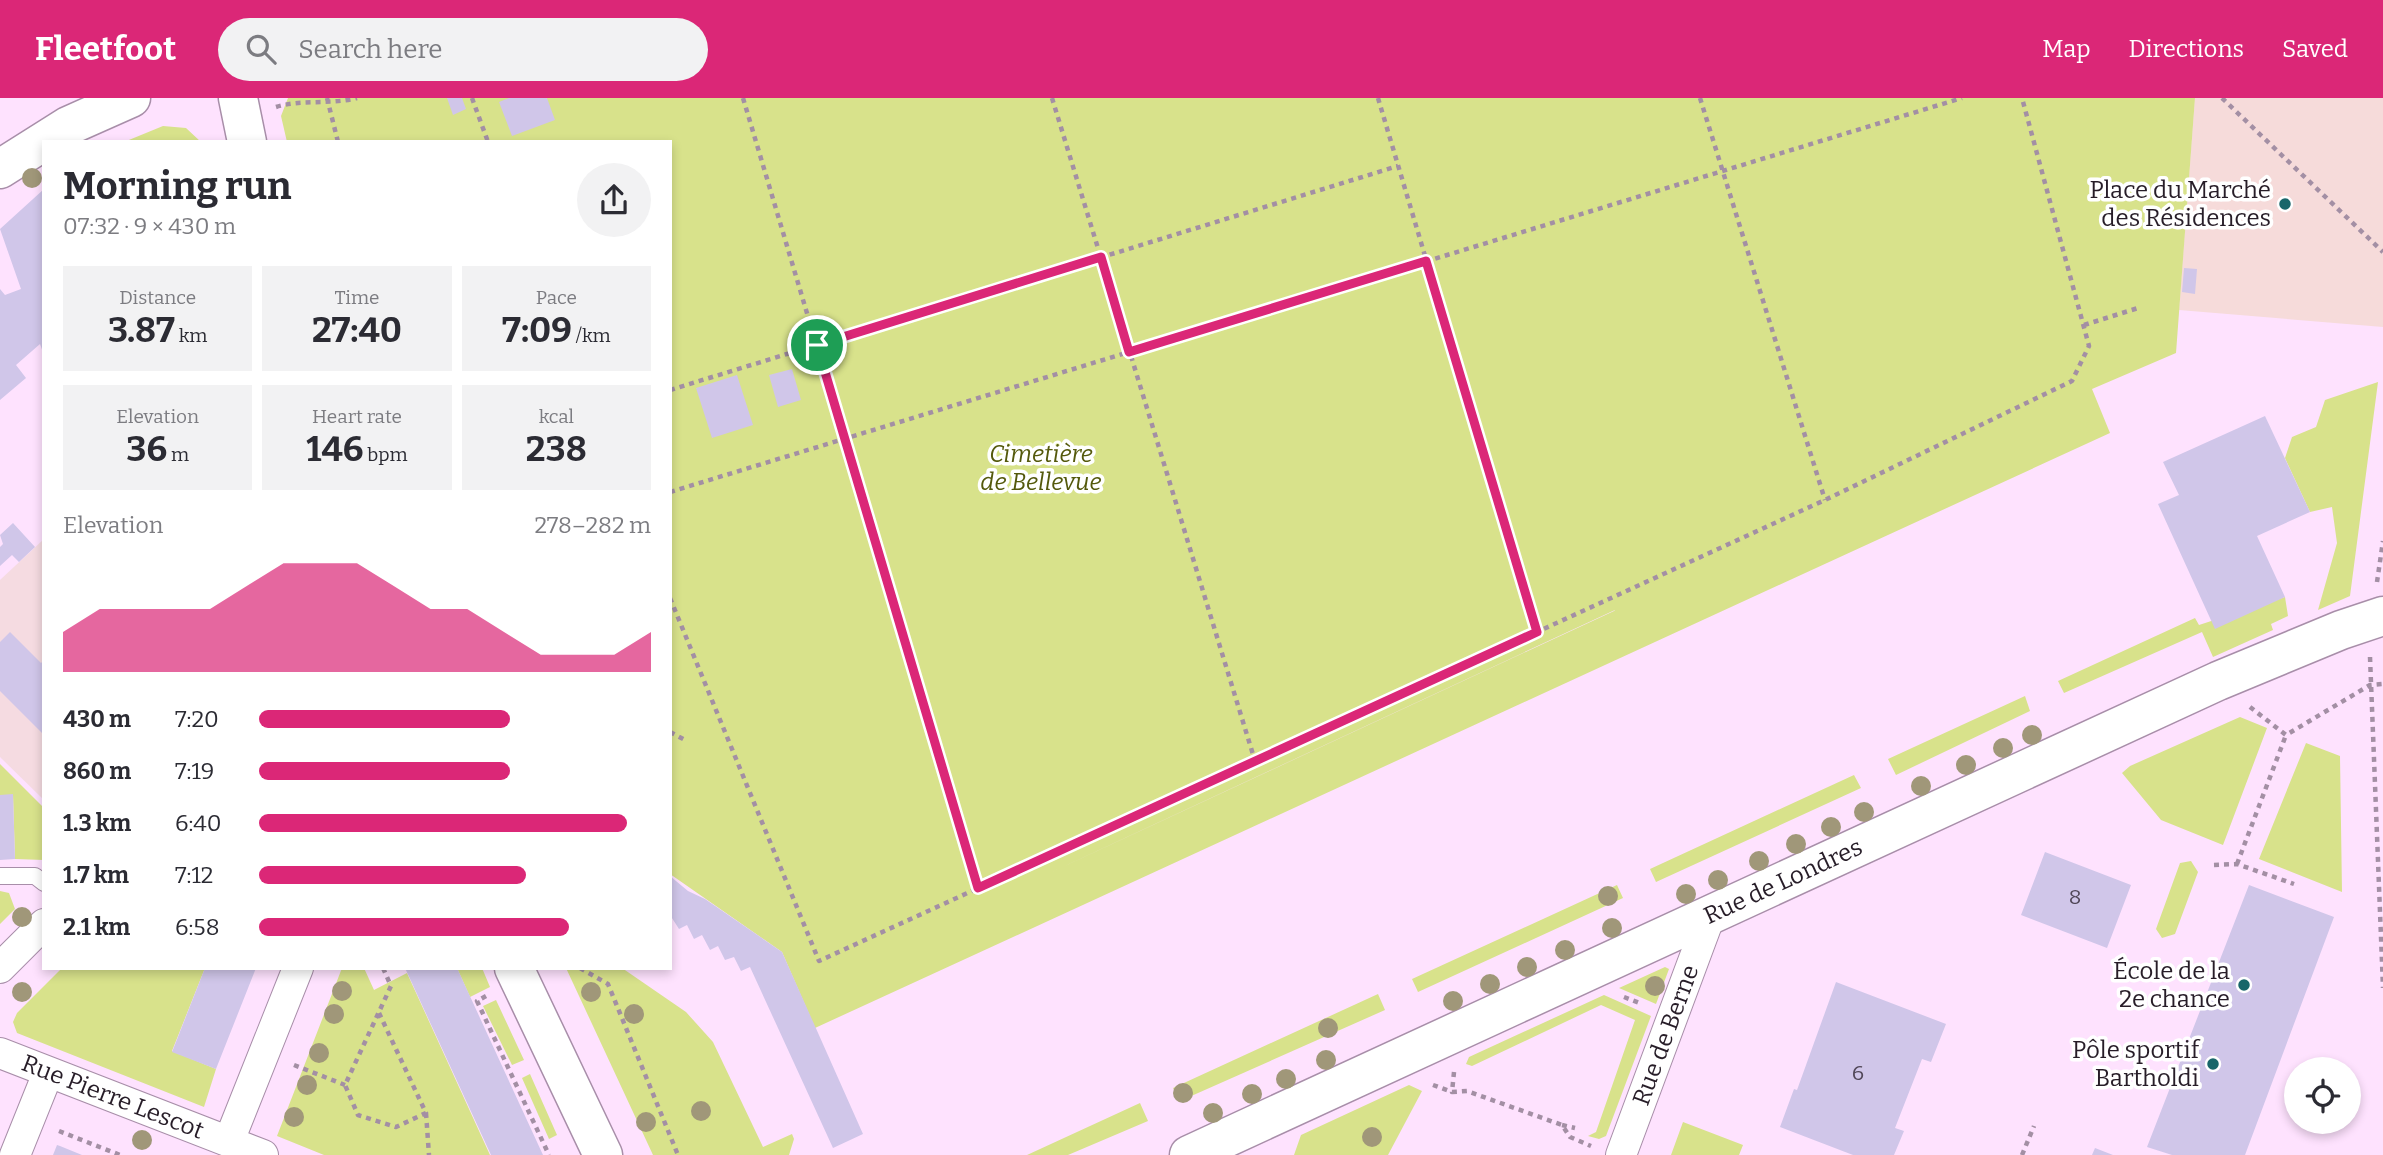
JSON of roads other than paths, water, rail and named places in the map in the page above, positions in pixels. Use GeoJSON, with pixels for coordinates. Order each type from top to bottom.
{"type":"FeatureCollection","features":[{"type":"Feature","properties":{"kind":"street"},"geometry":{"type":"LineString","coordinates":[[47,140],[68,127],[131,98]]}},
{"type":"Feature","properties":{"kind":"street"},"geometry":{"type":"LineString","coordinates":[[238,98],[247,140]]}},
{"type":"Feature","properties":{"kind":"street"},"geometry":{"type":"LineString","coordinates":[[0,169],[42,143]]}},
{"type":"Feature","properties":{"kind":"street","name":"Rue de Londres"},"geometry":{"type":"LineString","coordinates":[[1189,1155],[2218,681],[2377,618]]}},
{"type":"Feature","properties":{"kind":"street","name":"Rue de Berne"},"geometry":{"type":"LineString","coordinates":[[1611,1153],[1710,916]]}},
{"type":"Feature","properties":{"kind":"street"},"geometry":{"type":"LineString","coordinates":[[0,968],[42,926]]}},
{"type":"Feature","properties":{"kind":"street"},"geometry":{"type":"LineString","coordinates":[[229,1141],[297,970]]}},
{"type":"Feature","properties":{"kind":"street"},"geometry":{"type":"LineString","coordinates":[[515,970],[603,1155]]}},
{"type":"Feature","properties":{"kind":"street","name":"Rue Pierre Lescot"},"geometry":{"type":"LineString","coordinates":[[0,1053],[264,1155]]}},
{"type":"Feature","properties":{"kind":"street"},"geometry":{"type":"LineString","coordinates":[[15,1155],[48,1073]]}},
{"type":"Feature","properties":{"kind":"lane"},"geometry":{"type":"LineString","coordinates":[[0,876],[36,876],[42,881]]}},
{"type":"Feature","properties":{"kind":"place","name":"Place du Marché des Résidences"},"geometry":{"type":"Point","coordinates":[2285,204]}},
{"type":"Feature","properties":{"kind":"place","name":"École de la 2e chance"},"geometry":{"type":"Point","coordinates":[2244,985]}},
{"type":"Feature","properties":{"kind":"place","name":"Pôle sportif Bartholdi"},"geometry":{"type":"Point","coordinates":[2213,1064]}},
{"type":"Feature","properties":{"kind":"park label","name":"Cimetière de Bellevue"},"geometry":{"type":"Point","coordinates":[1041,468]}}]}
